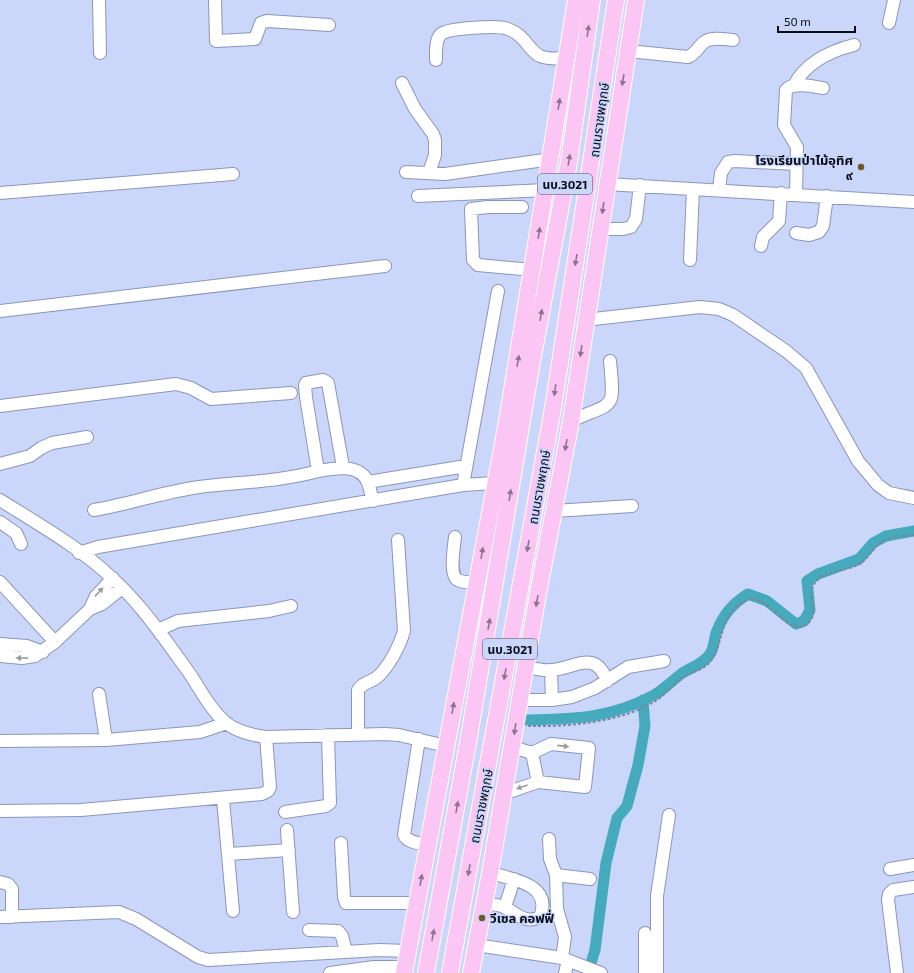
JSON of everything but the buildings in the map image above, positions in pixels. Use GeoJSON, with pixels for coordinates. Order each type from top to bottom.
{"type":"FeatureCollection","features":[{"type":"Feature","properties":{"kind":"main road"},"geometry":{"type":"LineString","coordinates":[[506,427],[533,270],[576,0]]}},
{"type":"Feature","properties":{"kind":"main road","name":"ถนนราชพฤกษ์"},"geometry":{"type":"LineString","coordinates":[[426,973],[468,744],[531,367],[569,162],[592,0]]}},
{"type":"Feature","properties":{"kind":"main road","name":"ถนนราชพฤกษ์"},"geometry":{"type":"LineString","coordinates":[[450,973],[553,408],[564,324],[591,169],[616,0]]}},
{"type":"Feature","properties":{"kind":"main road"},"geometry":{"type":"LineString","coordinates":[[571,414],[606,184],[637,5]]}},
{"type":"Feature","properties":{"kind":"main road"},"geometry":{"type":"LineString","coordinates":[[564,324],[571,414]]}},
{"type":"Feature","properties":{"kind":"main road"},"geometry":{"type":"LineString","coordinates":[[506,427],[531,367]]}},
{"type":"Feature","properties":{"kind":"main road","name":"ถนนราชพฤกษ์"},"geometry":{"type":"LineString","coordinates":[[471,973],[571,414]]}},
{"type":"Feature","properties":{"kind":"main road","name":"นบ.3021"},"geometry":{"type":"LineString","coordinates":[[405,970],[427,845],[506,427]]}},
{"type":"Feature","properties":{"kind":"street"},"geometry":{"type":"LineString","coordinates":[[99,0],[100,53]]}},
{"type":"Feature","properties":{"kind":"street"},"geometry":{"type":"LineString","coordinates":[[215,0],[216,41],[254,39],[262,24],[267,21],[329,25]]}},
{"type":"Feature","properties":{"kind":"street"},"geometry":{"type":"LineString","coordinates":[[889,23],[894,0]]}},
{"type":"Feature","properties":{"kind":"street"},"geometry":{"type":"LineString","coordinates":[[436,60],[436,44],[441,35],[449,30],[503,27],[522,36],[539,56],[549,58],[567,58]]}},
{"type":"Feature","properties":{"kind":"street"},"geometry":{"type":"LineString","coordinates":[[628,51],[688,57],[692,55],[706,40],[733,40]]}},
{"type":"Feature","properties":{"kind":"street"},"geometry":{"type":"LineString","coordinates":[[794,85],[803,72],[824,56],[854,44]]}},
{"type":"Feature","properties":{"kind":"street"},"geometry":{"type":"LineString","coordinates":[[402,83],[415,109],[433,134],[435,140],[435,155],[429,173]]}},
{"type":"Feature","properties":{"kind":"street"},"geometry":{"type":"LineString","coordinates":[[796,194],[797,147],[784,125],[786,90],[790,86],[794,85],[824,88]]}},
{"type":"Feature","properties":{"kind":"street"},"geometry":{"type":"LineString","coordinates":[[406,172],[459,173],[474,169],[551,159]]}},
{"type":"Feature","properties":{"kind":"street"},"geometry":{"type":"LineString","coordinates":[[720,190],[721,173],[728,162],[735,161],[797,164]]}},
{"type":"Feature","properties":{"kind":"street"},"geometry":{"type":"LineString","coordinates":[[0,193],[233,174]]}},
{"type":"Feature","properties":{"kind":"street"},"geometry":{"type":"LineString","coordinates":[[606,184],[914,202]]}},
{"type":"Feature","properties":{"kind":"street"},"geometry":{"type":"LineString","coordinates":[[600,229],[623,229],[632,227],[636,219],[640,185]]}},
{"type":"Feature","properties":{"kind":"street"},"geometry":{"type":"LineString","coordinates":[[690,260],[693,189]]}},
{"type":"Feature","properties":{"kind":"street"},"geometry":{"type":"LineString","coordinates":[[418,196],[546,190]]}},
{"type":"Feature","properties":{"kind":"street"},"geometry":{"type":"LineString","coordinates":[[761,246],[763,237],[779,221],[780,193]]}},
{"type":"Feature","properties":{"kind":"street"},"geometry":{"type":"LineString","coordinates":[[796,233],[809,235],[819,232],[823,226],[828,196]]}},
{"type":"Feature","properties":{"kind":"street"},"geometry":{"type":"LineString","coordinates":[[522,207],[488,207],[471,209],[473,260],[478,265],[533,270]]}},
{"type":"Feature","properties":{"kind":"street"},"geometry":{"type":"LineString","coordinates":[[0,311],[385,266]]}},
{"type":"Feature","properties":{"kind":"street"},"geometry":{"type":"LineString","coordinates":[[463,485],[498,291]]}},
{"type":"Feature","properties":{"kind":"street"},"geometry":{"type":"LineString","coordinates":[[585,320],[700,307],[719,309],[733,315],[786,350],[806,368],[858,461],[878,485],[889,493],[914,498]]}},
{"type":"Feature","properties":{"kind":"street"},"geometry":{"type":"LineString","coordinates":[[571,414],[586,414],[595,412],[608,405],[612,398],[613,391],[610,361]]}},
{"type":"Feature","properties":{"kind":"street"},"geometry":{"type":"LineString","coordinates":[[318,471],[305,386],[310,381],[323,380],[328,383],[343,468]]}},
{"type":"Feature","properties":{"kind":"street"},"geometry":{"type":"LineString","coordinates":[[0,406],[176,384],[184,385],[211,399],[291,393]]}},
{"type":"Feature","properties":{"kind":"street"},"geometry":{"type":"LineString","coordinates":[[0,464],[30,456],[41,448],[52,443],[87,437]]}},
{"type":"Feature","properties":{"kind":"street"},"geometry":{"type":"LineString","coordinates":[[368,482],[466,466]]}},
{"type":"Feature","properties":{"kind":"street"},"geometry":{"type":"LineString","coordinates":[[94,510],[118,506],[169,492],[199,487],[291,478],[318,471],[343,468],[358,472],[368,482],[373,501]]}},
{"type":"Feature","properties":{"kind":"street"},"geometry":{"type":"LineString","coordinates":[[80,553],[98,547],[463,485],[495,483]]}},
{"type":"Feature","properties":{"kind":"street"},"geometry":{"type":"LineString","coordinates":[[0,500],[80,553],[113,578],[158,630],[209,703],[227,723],[243,732],[266,737],[358,734],[398,735],[446,746]]}},
{"type":"Feature","properties":{"kind":"street"},"geometry":{"type":"LineString","coordinates":[[554,511],[632,506]]}},
{"type":"Feature","properties":{"kind":"street"},"geometry":{"type":"LineString","coordinates":[[0,522],[16,533],[21,544]]}},
{"type":"Feature","properties":{"kind":"street"},"geometry":{"type":"LineString","coordinates":[[455,538],[453,564],[454,578],[457,580],[477,583]]}},
{"type":"Feature","properties":{"kind":"street"},"geometry":{"type":"LineString","coordinates":[[358,734],[358,690],[362,685],[376,678],[381,672],[398,647],[404,631],[398,540]]}},
{"type":"Feature","properties":{"kind":"street"},"geometry":{"type":"LineString","coordinates":[[90,609],[96,596],[113,578]]}},
{"type":"Feature","properties":{"kind":"street"},"geometry":{"type":"LineString","coordinates":[[0,582],[55,642]]}},
{"type":"Feature","properties":{"kind":"street"},"geometry":{"type":"LineString","coordinates":[[0,656],[31,658],[42,652],[55,642],[90,609],[102,604],[122,588]]}},
{"type":"Feature","properties":{"kind":"street"},"geometry":{"type":"LineString","coordinates":[[158,630],[178,621],[269,611],[291,606]]}},
{"type":"Feature","properties":{"kind":"street"},"geometry":{"type":"LineString","coordinates":[[0,644],[27,646],[42,652]]}},
{"type":"Feature","properties":{"kind":"street"},"geometry":{"type":"LineString","coordinates":[[519,700],[552,700],[585,693],[628,666],[664,661]]}},
{"type":"Feature","properties":{"kind":"street"},"geometry":{"type":"LineString","coordinates":[[525,667],[551,670],[590,662],[603,669],[607,680]]}},
{"type":"Feature","properties":{"kind":"street"},"geometry":{"type":"LineString","coordinates":[[551,670],[552,700]]}},
{"type":"Feature","properties":{"kind":"street"},"geometry":{"type":"LineString","coordinates":[[99,694],[106,740]]}},
{"type":"Feature","properties":{"kind":"street"},"geometry":{"type":"LineString","coordinates":[[0,741],[106,740],[200,732],[227,723]]}},
{"type":"Feature","properties":{"kind":"street"},"geometry":{"type":"LineString","coordinates":[[286,812],[326,806],[330,803],[328,735]]}},
{"type":"Feature","properties":{"kind":"street"},"geometry":{"type":"LineString","coordinates":[[0,811],[81,810],[262,794],[268,791],[270,787],[266,737]]}},
{"type":"Feature","properties":{"kind":"street"},"geometry":{"type":"LineString","coordinates":[[419,739],[404,835],[406,839],[411,842],[427,845]]}},
{"type":"Feature","properties":{"kind":"street"},"geometry":{"type":"LineString","coordinates":[[503,794],[538,782],[585,787],[589,748],[551,744],[532,753],[512,747]]}},
{"type":"Feature","properties":{"kind":"street"},"geometry":{"type":"LineString","coordinates":[[532,753],[538,782]]}},
{"type":"Feature","properties":{"kind":"street"},"geometry":{"type":"LineString","coordinates":[[223,798],[233,911]]}},
{"type":"Feature","properties":{"kind":"street"},"geometry":{"type":"LineString","coordinates":[[657,973],[657,896],[669,815]]}},
{"type":"Feature","properties":{"kind":"street"},"geometry":{"type":"LineString","coordinates":[[287,830],[293,912]]}},
{"type":"Feature","properties":{"kind":"street"},"geometry":{"type":"LineString","coordinates":[[548,839],[551,864],[556,875],[557,909],[570,960],[565,973]]}},
{"type":"Feature","properties":{"kind":"street"},"geometry":{"type":"LineString","coordinates":[[341,844],[344,897],[346,903],[417,903]]}},
{"type":"Feature","properties":{"kind":"street"},"geometry":{"type":"LineString","coordinates":[[229,854],[289,850]]}},
{"type":"Feature","properties":{"kind":"street"},"geometry":{"type":"LineString","coordinates":[[890,868],[914,866]]}},
{"type":"Feature","properties":{"kind":"street"},"geometry":{"type":"LineString","coordinates":[[484,903],[505,907],[518,917],[527,920],[534,920],[540,916],[542,912],[540,896],[537,890],[530,885],[514,879],[490,873]]}},
{"type":"Feature","properties":{"kind":"street"},"geometry":{"type":"LineString","coordinates":[[556,875],[590,879]]}},
{"type":"Feature","properties":{"kind":"street"},"geometry":{"type":"LineString","coordinates":[[505,907],[514,879]]}},
{"type":"Feature","properties":{"kind":"street"},"geometry":{"type":"LineString","coordinates":[[0,882],[8,884],[12,889],[6,917],[119,912],[136,919],[198,956],[208,960],[346,952],[408,951]]}},
{"type":"Feature","properties":{"kind":"street"},"geometry":{"type":"LineString","coordinates":[[897,973],[888,900],[889,894],[892,890],[914,887]]}},
{"type":"Feature","properties":{"kind":"street"},"geometry":{"type":"LineString","coordinates":[[309,930],[338,931],[342,936],[346,952]]}},
{"type":"Feature","properties":{"kind":"street"},"geometry":{"type":"LineString","coordinates":[[645,933],[645,973]]}},
{"type":"Feature","properties":{"kind":"street"},"geometry":{"type":"LineString","coordinates":[[476,945],[570,960],[601,973]]}},
{"type":"Feature","properties":{"kind":"street"},"geometry":{"type":"LineString","coordinates":[[329,973],[374,970],[405,970]]}},
{"type":"Feature","properties":{"kind":"path"},"geometry":{"type":"LineString","coordinates":[[515,725],[546,726],[587,724],[641,708],[658,700],[669,688],[684,676],[710,662],[715,654],[720,634],[729,616],[748,600],[757,599],[792,625],[799,627],[807,624],[812,618],[814,610],[811,595],[814,584],[820,578],[859,564],[876,546],[887,539],[914,535]]}},
{"type":"Feature","properties":{"kind":"waterway"},"geometry":{"type":"LineString","coordinates":[[523,720],[590,716],[622,709],[638,703],[657,693],[681,674],[707,658],[711,652],[716,633],[725,615],[737,602],[748,594],[767,601],[796,624],[804,621],[810,610],[807,581],[818,574],[859,559],[873,543],[886,536],[914,531]]}},
{"type":"Feature","properties":{"kind":"waterway"},"geometry":{"type":"LineString","coordinates":[[588,973],[595,950],[606,863],[617,818],[627,806],[638,765],[645,726],[643,700]]}},
{"type":"Feature","properties":{"kind":"place","name":"โรงเรียนป่าไม้อุทิศ ๙"},"geometry":{"type":"Point","coordinates":[861,167]}},
{"type":"Feature","properties":{"kind":"place","name":"วีเซล คอฟฟี่"},"geometry":{"type":"Point","coordinates":[482,918]}}]}
